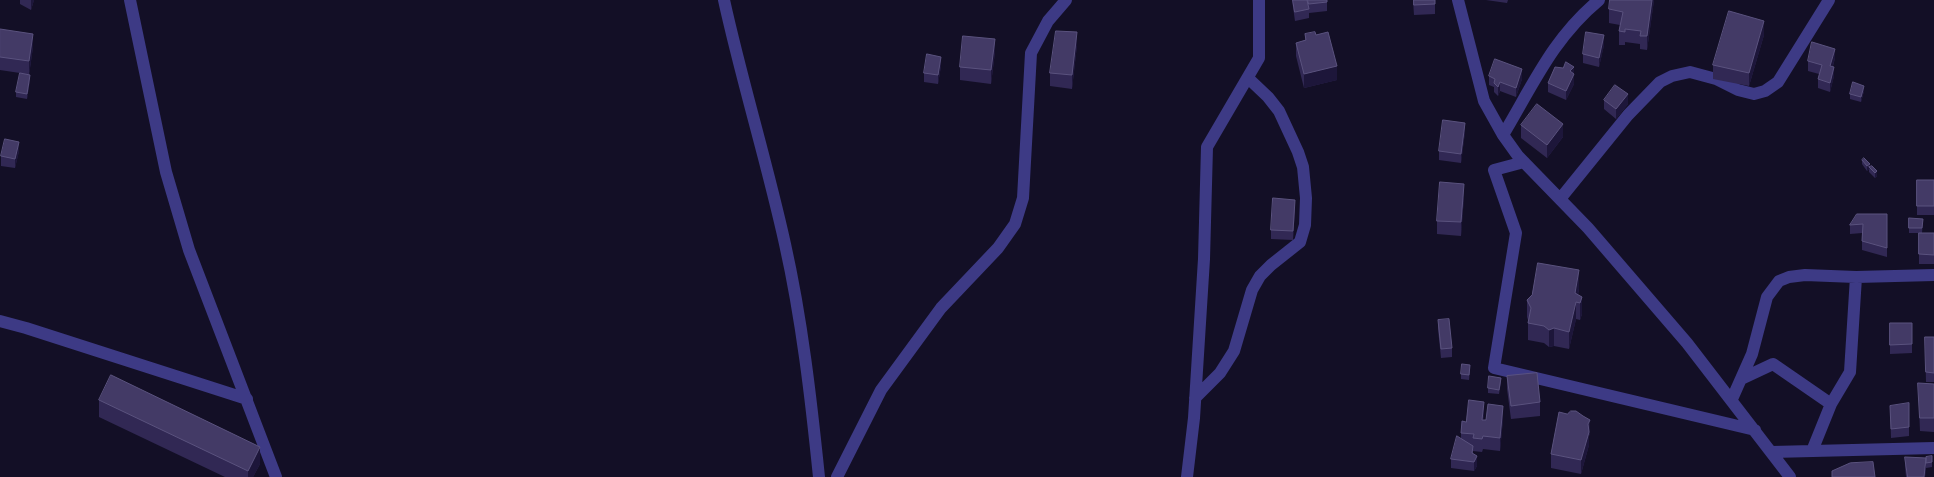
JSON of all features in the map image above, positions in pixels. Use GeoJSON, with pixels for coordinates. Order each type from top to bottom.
{"type":"FeatureCollection","features":[{"type":"Feature","properties":{"kind":"street"},"geometry":{"type":"LineString","coordinates":[[130,0],[166,172],[189,250],[276,477]]}},
{"type":"Feature","properties":{"kind":"street"},"geometry":{"type":"LineString","coordinates":[[724,0],[735,51],[785,244],[810,385],[819,477]]}},
{"type":"Feature","properties":{"kind":"street"},"geometry":{"type":"LineString","coordinates":[[837,477],[881,390],[941,308],[998,248],[1015,224],[1023,198],[1030,53],[1048,21],[1066,0]]}},
{"type":"Feature","properties":{"kind":"street"},"geometry":{"type":"LineString","coordinates":[[1187,477],[1195,398],[1204,259],[1207,147],[1259,58],[1259,0]]}},
{"type":"Feature","properties":{"kind":"street"},"geometry":{"type":"LineString","coordinates":[[1458,0],[1484,101],[1503,135],[1524,162],[1588,228],[1688,343],[1790,477]]}},
{"type":"Feature","properties":{"kind":"street"},"geometry":{"type":"LineString","coordinates":[[1503,135],[1554,47],[1583,14],[1599,0]]}},
{"type":"Feature","properties":{"kind":"street"},"geometry":{"type":"LineString","coordinates":[[1560,199],[1628,115],[1660,82],[1672,76],[1690,72],[1754,94],[1765,91],[1778,82],[1829,0]]}},
{"type":"Feature","properties":{"kind":"street"},"geometry":{"type":"LineString","coordinates":[[1195,398],[1220,373],[1234,351],[1252,290],[1260,276],[1300,242],[1305,225],[1306,198],[1303,167],[1298,152],[1278,111],[1268,97],[1248,78]]}},
{"type":"Feature","properties":{"kind":"street"},"geometry":{"type":"LineString","coordinates":[[1524,162],[1494,170],[1516,233],[1494,368],[1755,430]]}},
{"type":"Feature","properties":{"kind":"street"},"geometry":{"type":"LineString","coordinates":[[1732,399],[1752,354],[1767,297],[1779,281],[1789,277],[1805,275],[1856,277],[1934,275]]}},
{"type":"Feature","properties":{"kind":"street"},"geometry":{"type":"LineString","coordinates":[[1812,451],[1831,404],[1850,372],[1856,277]]}},
{"type":"Feature","properties":{"kind":"street"},"geometry":{"type":"LineString","coordinates":[[0,321],[247,399]]}},
{"type":"Feature","properties":{"kind":"street"},"geometry":{"type":"LineString","coordinates":[[1741,379],[1773,364],[1831,404]]}},
{"type":"Feature","properties":{"kind":"street"},"geometry":{"type":"LineString","coordinates":[[1772,452],[1934,448]]}},
{"type":"Feature","properties":{"kind":"street"},"geometry":{"type":"LineString","coordinates":[[844,463],[848,477]]}},
{"type":"Feature","properties":{"kind":"building"},"geometry":{"type":"Polygon","coordinates":[[[1293,0],[1307,0],[1309,9],[1295,12],[1293,0]]]}},
{"type":"Feature","properties":{"kind":"building"},"geometry":{"type":"Polygon","coordinates":[[[1308,0],[1327,0],[1327,2],[1309,4],[1308,0]]]}},
{"type":"Feature","properties":{"kind":"building"},"geometry":{"type":"Polygon","coordinates":[[[1414,0],[1435,0],[1435,4],[1414,5],[1414,0]]]}},
{"type":"Feature","properties":{"kind":"building"},"geometry":{"type":"Polygon","coordinates":[[[1610,0],[1652,0],[1647,36],[1640,36],[1641,31],[1625,29],[1625,32],[1619,31],[1623,12],[1609,9],[1610,0]]]}},
{"type":"Feature","properties":{"kind":"building"},"geometry":{"type":"Polygon","coordinates":[[[1729,11],[1764,21],[1749,73],[1713,65],[1729,11]]]}},
{"type":"Feature","properties":{"kind":"building"},"geometry":{"type":"Polygon","coordinates":[[[0,29],[33,34],[29,61],[0,57],[0,29]]]}},
{"type":"Feature","properties":{"kind":"building"},"geometry":{"type":"Polygon","coordinates":[[[1056,31],[1077,32],[1072,75],[1050,73],[1056,31]]]}},
{"type":"Feature","properties":{"kind":"building"},"geometry":{"type":"Polygon","coordinates":[[[1315,32],[1316,35],[1328,32],[1337,66],[1304,74],[1296,43],[1306,40],[1305,34],[1315,32]]]}},
{"type":"Feature","properties":{"kind":"building"},"geometry":{"type":"Polygon","coordinates":[[[1586,32],[1604,35],[1599,58],[1583,54],[1586,32]]]}},
{"type":"Feature","properties":{"kind":"building"},"geometry":{"type":"Polygon","coordinates":[[[963,36],[995,39],[991,70],[960,67],[963,36]]]}},
{"type":"Feature","properties":{"kind":"building"},"geometry":{"type":"Polygon","coordinates":[[[1812,42],[1835,49],[1830,66],[1834,67],[1830,83],[1818,79],[1822,65],[1808,61],[1812,42]]]}},
{"type":"Feature","properties":{"kind":"building"},"geometry":{"type":"Polygon","coordinates":[[[927,54],[941,57],[938,75],[924,73],[927,54]]]}},
{"type":"Feature","properties":{"kind":"building"},"geometry":{"type":"Polygon","coordinates":[[[1495,59],[1522,69],[1516,88],[1500,82],[1498,87],[1494,83],[1495,79],[1489,76],[1495,59]]]}},
{"type":"Feature","properties":{"kind":"building"},"geometry":{"type":"Polygon","coordinates":[[[1566,62],[1574,67],[1570,71],[1574,74],[1566,91],[1548,83],[1555,67],[1563,68],[1566,62]]]}},
{"type":"Feature","properties":{"kind":"building"},"geometry":{"type":"Polygon","coordinates":[[[20,73],[30,75],[27,94],[16,92],[20,73]]]}},
{"type":"Feature","properties":{"kind":"building"},"geometry":{"type":"Polygon","coordinates":[[[1853,82],[1864,86],[1861,97],[1850,94],[1853,82]]]}},
{"type":"Feature","properties":{"kind":"building"},"geometry":{"type":"Polygon","coordinates":[[[1615,85],[1628,94],[1616,109],[1604,100],[1615,85]]]}},
{"type":"Feature","properties":{"kind":"building"},"geometry":{"type":"Polygon","coordinates":[[[1537,104],[1563,124],[1547,145],[1521,125],[1537,104]]]}},
{"type":"Feature","properties":{"kind":"building"},"geometry":{"type":"Polygon","coordinates":[[[1443,120],[1465,123],[1461,154],[1439,151],[1443,120]]]}},
{"type":"Feature","properties":{"kind":"building"},"geometry":{"type":"Polygon","coordinates":[[[5,139],[19,142],[15,159],[1,156],[5,139]]]}},
{"type":"Feature","properties":{"kind":"building"},"geometry":{"type":"Polygon","coordinates":[[[1864,158],[1870,164],[1867,166],[1862,160],[1864,158]]]}},
{"type":"Feature","properties":{"kind":"building"},"geometry":{"type":"Polygon","coordinates":[[[1872,166],[1877,171],[1875,173],[1869,167],[1872,166]]]}},
{"type":"Feature","properties":{"kind":"building"},"geometry":{"type":"Polygon","coordinates":[[[1917,180],[1934,180],[1934,206],[1917,206],[1917,180]]]}},
{"type":"Feature","properties":{"kind":"building"},"geometry":{"type":"Polygon","coordinates":[[[1440,182],[1464,184],[1461,222],[1437,221],[1440,182]]]}},
{"type":"Feature","properties":{"kind":"building"},"geometry":{"type":"Polygon","coordinates":[[[1273,198],[1295,200],[1293,231],[1271,230],[1273,198]]]}},
{"type":"Feature","properties":{"kind":"building"},"geometry":{"type":"Polygon","coordinates":[[[1857,214],[1887,214],[1887,248],[1862,241],[1863,224],[1850,225],[1857,214]]]}},
{"type":"Feature","properties":{"kind":"building"},"geometry":{"type":"Polygon","coordinates":[[[1909,218],[1923,219],[1922,228],[1909,228],[1909,218]]]}},
{"type":"Feature","properties":{"kind":"building"},"geometry":{"type":"Polygon","coordinates":[[[1919,233],[1934,233],[1934,255],[1919,254],[1919,233]]]}},
{"type":"Feature","properties":{"kind":"building"},"geometry":{"type":"Polygon","coordinates":[[[1538,263],[1579,270],[1575,293],[1582,297],[1580,303],[1576,302],[1569,332],[1554,328],[1549,330],[1544,326],[1528,323],[1531,308],[1527,300],[1532,295],[1538,263]]]}},
{"type":"Feature","properties":{"kind":"building"},"geometry":{"type":"Polygon","coordinates":[[[1449,319],[1452,348],[1441,349],[1438,320],[1449,319]]]}},
{"type":"Feature","properties":{"kind":"building"},"geometry":{"type":"Polygon","coordinates":[[[1890,323],[1912,323],[1912,344],[1890,345],[1890,323]]]}},
{"type":"Feature","properties":{"kind":"building"},"geometry":{"type":"Polygon","coordinates":[[[1925,337],[1934,337],[1934,373],[1926,372],[1925,337]]]}},
{"type":"Feature","properties":{"kind":"building"},"geometry":{"type":"Polygon","coordinates":[[[1462,364],[1470,365],[1469,375],[1461,374],[1462,364]]]}},
{"type":"Feature","properties":{"kind":"building"},"geometry":{"type":"Polygon","coordinates":[[[1537,373],[1540,402],[1511,406],[1507,376],[1537,373]]]}},
{"type":"Feature","properties":{"kind":"building"},"geometry":{"type":"Polygon","coordinates":[[[111,375],[260,447],[248,471],[99,400],[111,375]]]}},
{"type":"Feature","properties":{"kind":"building"},"geometry":{"type":"Polygon","coordinates":[[[1489,376],[1501,378],[1499,390],[1488,388],[1489,376]]]}},
{"type":"Feature","properties":{"kind":"building"},"geometry":{"type":"Polygon","coordinates":[[[1918,383],[1934,384],[1934,418],[1920,418],[1918,383]]]}},
{"type":"Feature","properties":{"kind":"building"},"geometry":{"type":"Polygon","coordinates":[[[1469,400],[1484,402],[1482,420],[1486,420],[1488,404],[1503,406],[1500,438],[1483,436],[1482,439],[1473,438],[1474,434],[1461,433],[1462,421],[1466,422],[1469,400]]]}},
{"type":"Feature","properties":{"kind":"building"},"geometry":{"type":"Polygon","coordinates":[[[1909,403],[1909,427],[1891,429],[1890,406],[1909,403]]]}},
{"type":"Feature","properties":{"kind":"building"},"geometry":{"type":"Polygon","coordinates":[[[1571,411],[1576,411],[1590,420],[1588,424],[1589,432],[1581,460],[1551,454],[1559,412],[1567,414],[1571,411]]]}},
{"type":"Feature","properties":{"kind":"building"},"geometry":{"type":"Polygon","coordinates":[[[1457,436],[1473,446],[1472,453],[1477,456],[1474,462],[1451,459],[1457,436]]]}},
{"type":"Feature","properties":{"kind":"building"},"geometry":{"type":"Polygon","coordinates":[[[1932,456],[1932,462],[1926,463],[1926,457],[1932,456]]]}},
{"type":"Feature","properties":{"kind":"building"},"geometry":{"type":"Polygon","coordinates":[[[1905,457],[1926,458],[1924,477],[1908,477],[1905,457]]]}},
{"type":"Feature","properties":{"kind":"building"},"geometry":{"type":"Polygon","coordinates":[[[1873,462],[1875,477],[1832,477],[1832,471],[1850,463],[1873,462]]]}}]}
